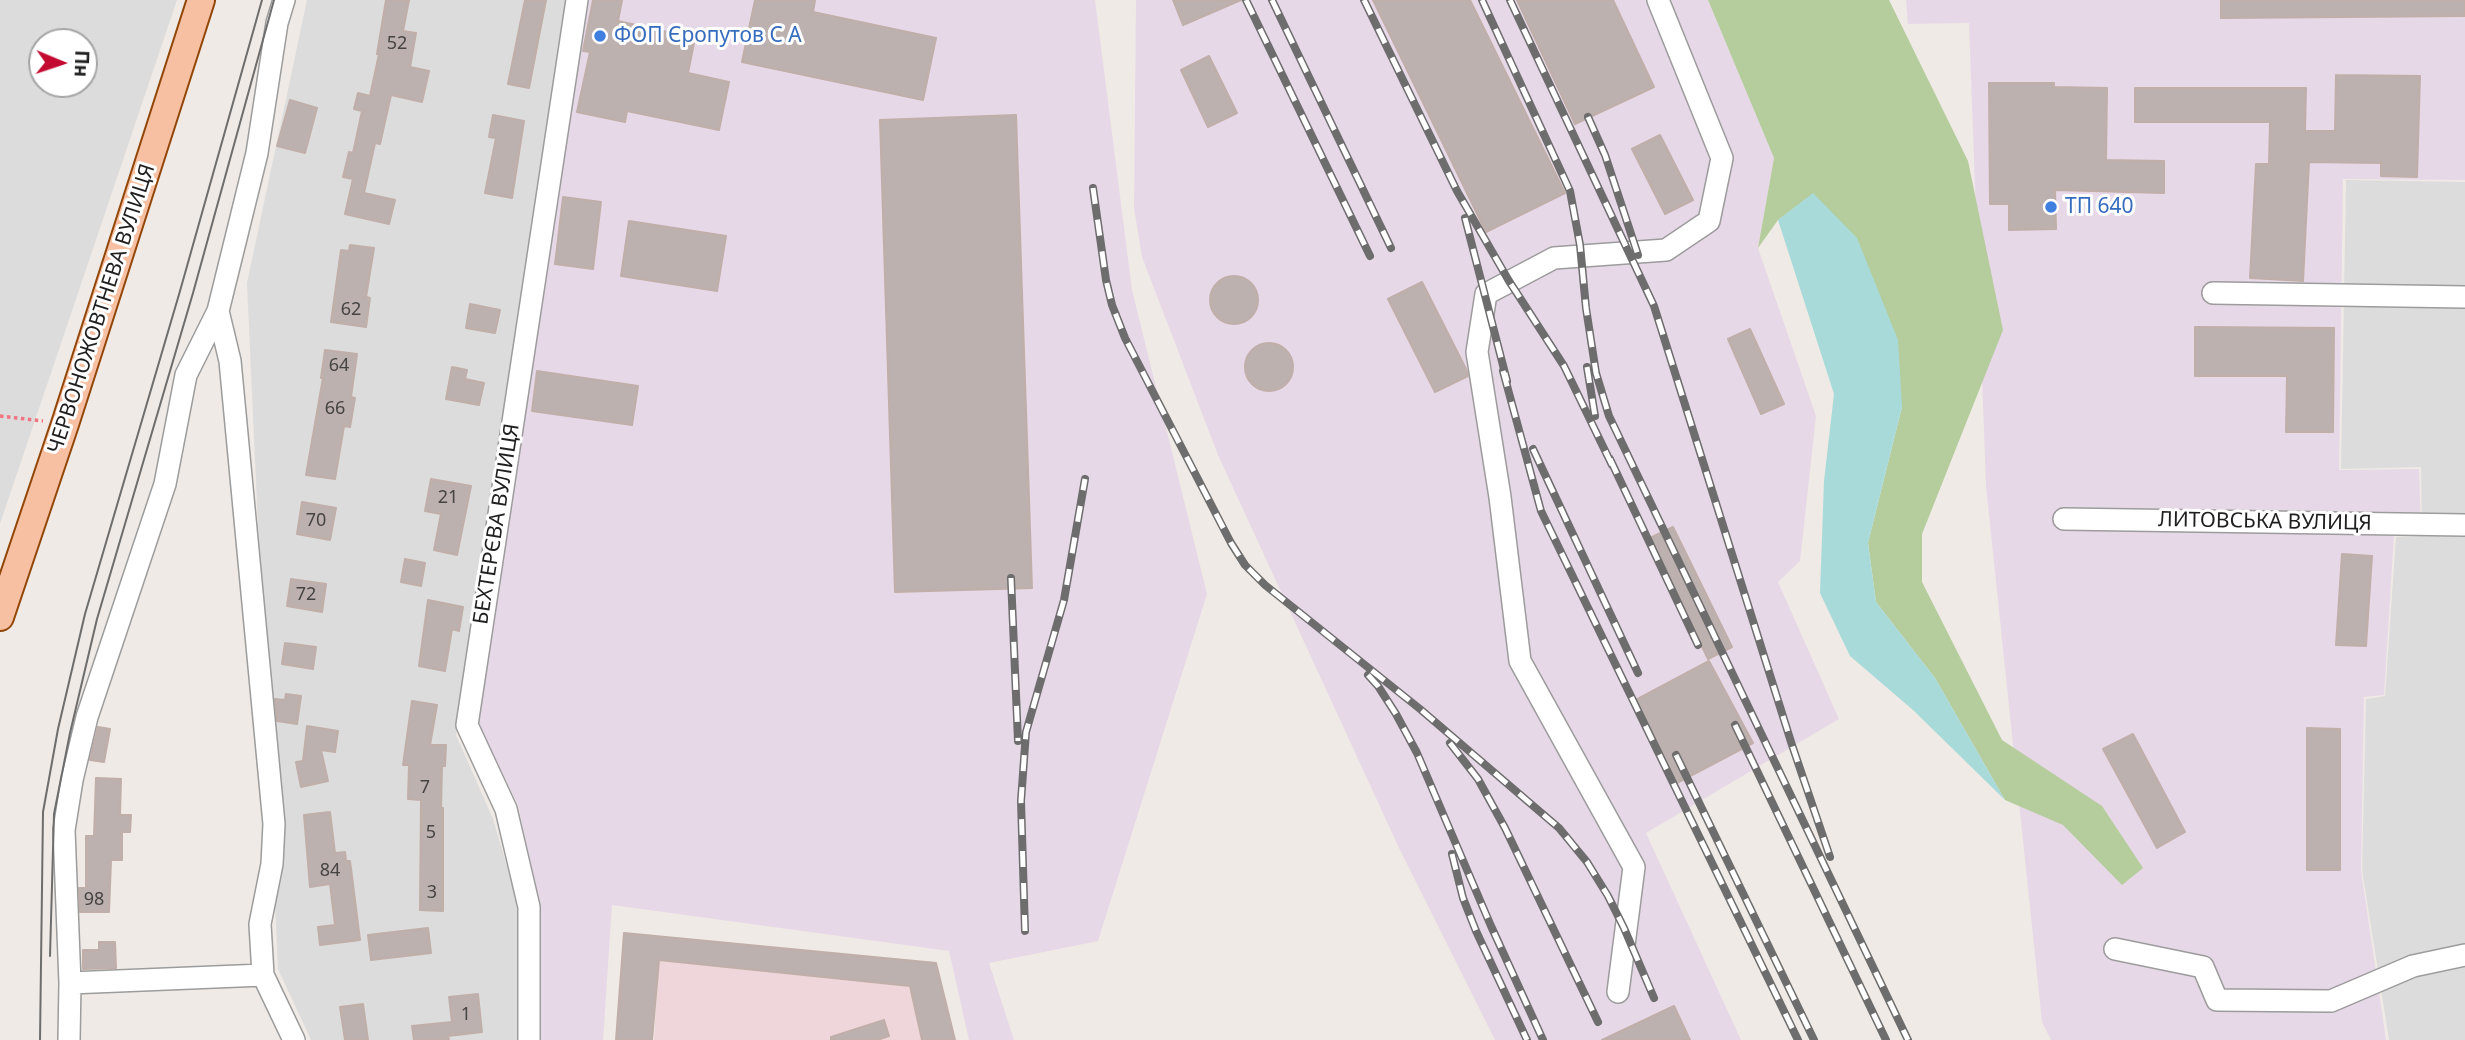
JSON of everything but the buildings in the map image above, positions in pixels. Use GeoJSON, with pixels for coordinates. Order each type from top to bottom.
{"type":"FeatureCollection","features":[{"type":"Feature","properties":{"kind":"main road","name":"ЧЕРВОНОЖОВТНЕВА ВУЛИЦЯ"},"geometry":{"type":"LineString","coordinates":[[0,617],[201,0]]}},
{"type":"Feature","properties":{"kind":"street"},"geometry":{"type":"LineString","coordinates":[[69,1040],[70,983],[64,830],[75,767],[87,717],[164,484],[186,375],[218,312],[257,153],[277,23],[284,0]]}},
{"type":"Feature","properties":{"kind":"street","name":"БЕХТЕРЄВА ВУЛИЦЯ"},"geometry":{"type":"LineString","coordinates":[[529,1040],[529,908],[506,809],[467,725],[577,0]]}},
{"type":"Feature","properties":{"kind":"street"},"geometry":{"type":"LineString","coordinates":[[1618,992],[1634,867],[1520,661],[1500,497],[1477,352],[1486,294],[1554,258],[1666,250],[1709,221],[1722,158],[1658,0]]}},
{"type":"Feature","properties":{"kind":"street"},"geometry":{"type":"LineString","coordinates":[[2213,293],[2465,297]]}},
{"type":"Feature","properties":{"kind":"street"},"geometry":{"type":"LineString","coordinates":[[218,312],[230,361],[274,824],[272,864],[260,924],[263,975],[294,1040]]}},
{"type":"Feature","properties":{"kind":"street","name":"ЛИТОВСЬКА ВУЛИЦЯ"},"geometry":{"type":"LineString","coordinates":[[2064,519],[2465,525]]}},
{"type":"Feature","properties":{"kind":"street"},"geometry":{"type":"LineString","coordinates":[[2115,948],[2203,967],[2217,1000],[2331,1001],[2413,966],[2465,954]]}},
{"type":"Feature","properties":{"kind":"street"},"geometry":{"type":"LineString","coordinates":[[70,983],[263,975]]}},
{"type":"Feature","properties":{"kind":"path"},"geometry":{"type":"LineString","coordinates":[[0,416],[65,424]]}},
{"type":"Feature","properties":{"kind":"shaded area"},"geometry":{"type":"Polygon","coordinates":[[[0,0],[177,0],[0,524],[0,0]]]}},
{"type":"Feature","properties":{"kind":"shaded area"},"geometry":{"type":"Polygon","coordinates":[[[307,0],[566,0],[456,735],[493,819],[521,914],[518,1040],[311,1040],[278,969],[247,283],[307,0]]]}},
{"type":"Feature","properties":{"kind":"shaded area"},"geometry":{"type":"Polygon","coordinates":[[[587,0],[1095,0],[1132,290],[1207,594],[1098,941],[989,963],[1014,1040],[969,1040],[949,951],[612,905],[603,1040],[540,1040],[539,905],[518,805],[478,722],[577,49],[587,0]]]}},
{"type":"Feature","properties":{"kind":"shaded area"},"geometry":{"type":"Polygon","coordinates":[[[1136,0],[1708,0],[1774,158],[1758,248],[1816,416],[1800,561],[1778,582],[1839,719],[1646,833],[1741,1040],[1495,1040],[1399,848],[1218,455],[1142,257],[1134,208],[1136,0]]]}},
{"type":"Feature","properties":{"kind":"shaded area"},"geometry":{"type":"Polygon","coordinates":[[[1906,0],[2465,0],[2465,180],[2343,179],[2339,470],[2419,469],[2421,534],[2394,535],[2384,695],[2364,697],[2361,870],[2386,1040],[2051,1040],[2042,1022],[1986,486],[1969,23],[1908,24],[1906,0]]]}},
{"type":"Feature","properties":{"kind":"shaded area"},"geometry":{"type":"Polygon","coordinates":[[[2346,180],[2465,182],[2465,1040],[2389,1040],[2362,870],[2366,699],[2385,696],[2396,537],[2422,536],[2421,467],[2341,469],[2346,180]]]}},
{"type":"Feature","properties":{"kind":"shaded area"},"geometry":{"type":"Polygon","coordinates":[[[659,960],[910,986],[922,1040],[654,1040],[659,960]]]}},
{"type":"Feature","properties":{"kind":"green space"},"geometry":{"type":"Polygon","coordinates":[[[1708,0],[1889,0],[1968,161],[2003,330],[1922,534],[1922,582],[2002,740],[2102,806],[2143,868],[2122,885],[2063,825],[2005,800],[1935,678],[1876,602],[1868,543],[1902,407],[1813,194],[1778,220],[1758,248],[1774,158],[1708,0]]]}},
{"type":"Feature","properties":{"kind":"water"},"geometry":{"type":"Polygon","coordinates":[[[1813,193],[1857,238],[1898,340],[1902,407],[1868,543],[1876,602],[1935,678],[2005,800],[1913,710],[1850,656],[1820,593],[1824,481],[1834,394],[1778,220],[1813,193]]]}},
{"type":"Feature","properties":{"kind":"tram line"},"geometry":{"type":"LineString","coordinates":[[40,1040],[43,812],[58,729],[85,614],[262,0]]}},
{"type":"Feature","properties":{"kind":"tram line"},"geometry":{"type":"LineString","coordinates":[[50,956],[54,814],[70,733],[97,619],[193,293],[274,0]]}},
{"type":"Feature","properties":{"kind":"railway"},"geometry":{"type":"LineString","coordinates":[[1246,0],[1370,256]]}},
{"type":"Feature","properties":{"kind":"railway"},"geometry":{"type":"LineString","coordinates":[[1272,0],[1391,248]]}},
{"type":"Feature","properties":{"kind":"railway"},"geometry":{"type":"LineString","coordinates":[[1364,0],[1457,191],[1509,281],[1564,366],[1612,465]]}},
{"type":"Feature","properties":{"kind":"railway"},"geometry":{"type":"LineString","coordinates":[[1482,0],[1570,191],[1580,245],[1596,373],[1609,416],[1908,1040]]}},
{"type":"Feature","properties":{"kind":"railway"},"geometry":{"type":"LineString","coordinates":[[1510,0],[1654,306],[1792,745],[1830,857]]}},
{"type":"Feature","properties":{"kind":"railway"},"geometry":{"type":"LineString","coordinates":[[1588,117],[1605,155],[1638,255]]}},
{"type":"Feature","properties":{"kind":"railway"},"geometry":{"type":"LineString","coordinates":[[1093,188],[1106,280],[1125,338],[1245,565],[1265,585],[1420,709],[1559,828],[1587,862],[1608,896],[1654,998]]}},
{"type":"Feature","properties":{"kind":"railway"},"geometry":{"type":"LineString","coordinates":[[1465,218],[1507,381]]}},
{"type":"Feature","properties":{"kind":"railway"},"geometry":{"type":"LineString","coordinates":[[1587,367],[1595,416]]}},
{"type":"Feature","properties":{"kind":"railway"},"geometry":{"type":"LineString","coordinates":[[1503,371],[1541,511],[1798,1040]]}},
{"type":"Feature","properties":{"kind":"railway"},"geometry":{"type":"LineString","coordinates":[[1533,449],[1638,673]]}},
{"type":"Feature","properties":{"kind":"railway"},"geometry":{"type":"LineString","coordinates":[[1610,459],[1698,645]]}},
{"type":"Feature","properties":{"kind":"railway"},"geometry":{"type":"LineString","coordinates":[[1025,931],[1021,801],[1026,732],[1064,600],[1085,479]]}},
{"type":"Feature","properties":{"kind":"railway"},"geometry":{"type":"LineString","coordinates":[[1011,578],[1018,741]]}},
{"type":"Feature","properties":{"kind":"railway"},"geometry":{"type":"LineString","coordinates":[[1368,675],[1396,714],[1417,753],[1543,1040]]}},
{"type":"Feature","properties":{"kind":"railway"},"geometry":{"type":"LineString","coordinates":[[1735,725],[1886,1040]]}},
{"type":"Feature","properties":{"kind":"railway"},"geometry":{"type":"LineString","coordinates":[[1450,743],[1478,779],[1505,828],[1598,1022]]}},
{"type":"Feature","properties":{"kind":"railway"},"geometry":{"type":"LineString","coordinates":[[1676,755],[1814,1040]]}},
{"type":"Feature","properties":{"kind":"railway"},"geometry":{"type":"LineString","coordinates":[[1452,854],[1463,898],[1476,931],[1527,1040]]}},
{"type":"Feature","properties":{"kind":"place","name":"ФОП Єропутов С А"},"geometry":{"type":"Point","coordinates":[600,36]}},
{"type":"Feature","properties":{"kind":"place","name":"ТП 640"},"geometry":{"type":"Point","coordinates":[2051,207]}}]}
